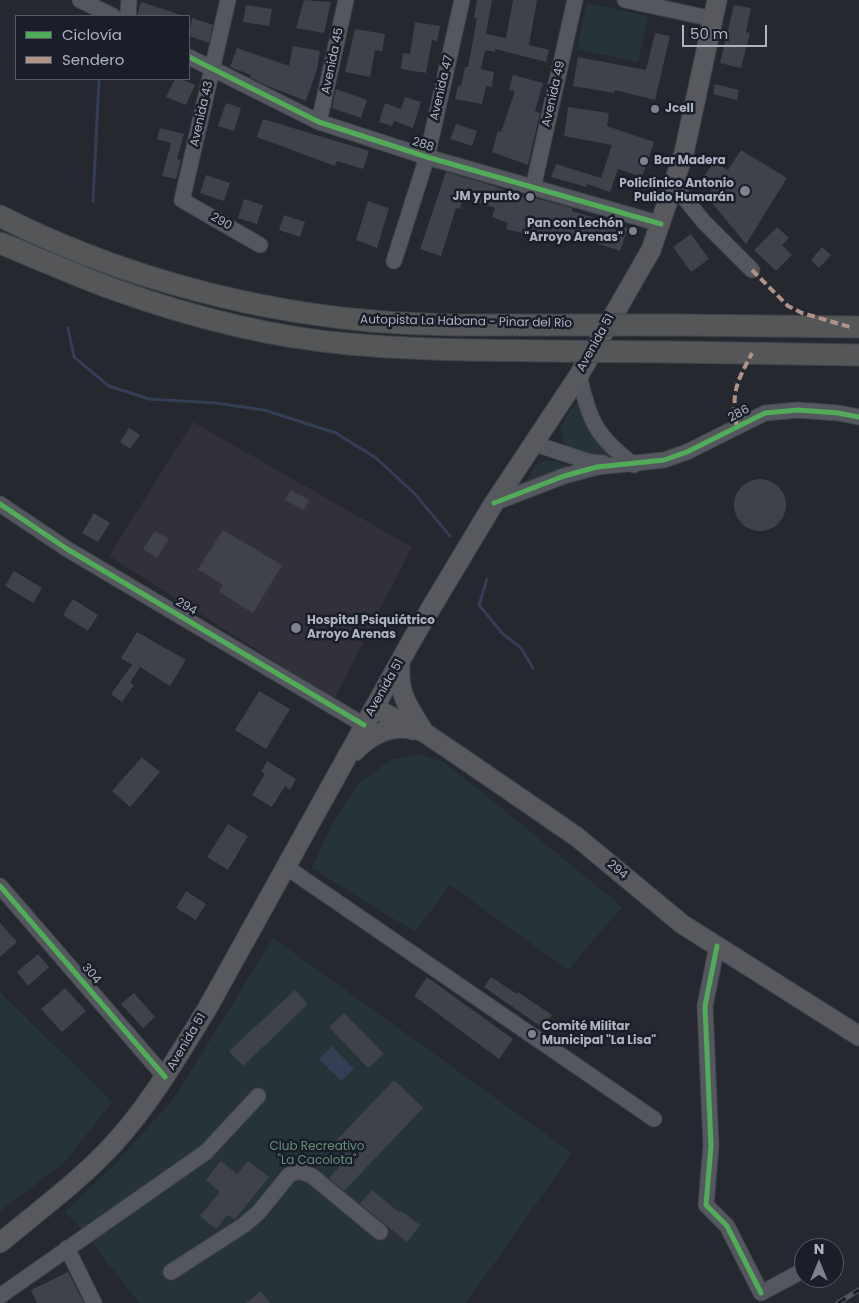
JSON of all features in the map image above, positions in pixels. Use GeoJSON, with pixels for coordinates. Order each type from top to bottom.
{"type":"FeatureCollection","features":[{"type":"Feature","properties":{"kind":"highway","name":"Autopista La Habana - Pinar del Río"},"geometry":{"type":"LineString","coordinates":[[0,216],[120,268],[228,297],[285,309],[350,319],[394,323],[859,327]]}},
{"type":"Feature","properties":{"kind":"highway","name":"Autopista La Habana - Pinar del Río"},"geometry":{"type":"LineString","coordinates":[[0,243],[113,289],[221,322],[348,344],[430,350],[859,355]]}},
{"type":"Feature","properties":{"kind":"highway"},"geometry":{"type":"LineString","coordinates":[[679,325],[679,352]]}},
{"type":"Feature","properties":{"kind":"main road","name":"Avenida 51"},"geometry":{"type":"LineString","coordinates":[[0,1244],[91,1165],[124,1132],[165,1077],[286,867],[400,662],[494,503],[535,444],[579,375],[651,250],[661,224],[684,152],[717,0]]}},
{"type":"Feature","properties":{"kind":"main road"},"geometry":{"type":"LineString","coordinates":[[400,662],[399,682],[403,699],[425,733]]}},
{"type":"Feature","properties":{"kind":"main road","name":"294"},"geometry":{"type":"LineString","coordinates":[[374,708],[425,733],[577,837],[682,924],[859,1036]]}},
{"type":"Feature","properties":{"kind":"main road"},"geometry":{"type":"LineString","coordinates":[[344,762],[365,741],[381,731],[403,727],[425,733]]}},
{"type":"Feature","properties":{"kind":"street"},"geometry":{"type":"LineString","coordinates":[[82,0],[111,15]]}},
{"type":"Feature","properties":{"kind":"street"},"geometry":{"type":"LineString","coordinates":[[128,15],[129,0]]}},
{"type":"Feature","properties":{"kind":"street","name":"Avenida 43"},"geometry":{"type":"LineString","coordinates":[[182,200],[228,0]]}},
{"type":"Feature","properties":{"kind":"street","name":"Avenida 45"},"geometry":{"type":"LineString","coordinates":[[320,122],[346,0]]}},
{"type":"Feature","properties":{"kind":"street","name":"Avenida 47"},"geometry":{"type":"LineString","coordinates":[[394,261],[427,158],[462,0]]}},
{"type":"Feature","properties":{"kind":"street","name":"Avenida 49"},"geometry":{"type":"LineString","coordinates":[[532,188],[575,0]]}},
{"type":"Feature","properties":{"kind":"street"},"geometry":{"type":"LineString","coordinates":[[624,0],[713,19]]}},
{"type":"Feature","properties":{"kind":"street","name":"288"},"geometry":{"type":"LineString","coordinates":[[190,58],[320,122],[427,158],[661,224]]}},
{"type":"Feature","properties":{"kind":"street"},"geometry":{"type":"LineString","coordinates":[[674,185],[703,221],[752,270]]}},
{"type":"Feature","properties":{"kind":"street","name":"290"},"geometry":{"type":"LineString","coordinates":[[182,200],[260,244]]}},
{"type":"Feature","properties":{"kind":"street"},"geometry":{"type":"LineString","coordinates":[[579,375],[585,404],[600,435],[634,465]]}},
{"type":"Feature","properties":{"kind":"street","name":"286"},"geometry":{"type":"LineString","coordinates":[[634,465],[664,460],[687,452],[765,413],[798,410],[838,413],[859,417]]}},
{"type":"Feature","properties":{"kind":"street"},"geometry":{"type":"LineString","coordinates":[[535,444],[590,462],[634,465]]}},
{"type":"Feature","properties":{"kind":"street"},"geometry":{"type":"LineString","coordinates":[[494,503],[597,467],[634,465]]}},
{"type":"Feature","properties":{"kind":"street","name":"294"},"geometry":{"type":"LineString","coordinates":[[0,504],[67,549],[364,725]]}},
{"type":"Feature","properties":{"kind":"street"},"geometry":{"type":"LineString","coordinates":[[286,867],[654,1119]]}},
{"type":"Feature","properties":{"kind":"street","name":"304"},"geometry":{"type":"LineString","coordinates":[[0,886],[165,1077]]}},
{"type":"Feature","properties":{"kind":"street"},"geometry":{"type":"LineString","coordinates":[[717,946],[705,1006],[711,1146],[706,1205],[727,1226],[761,1294],[794,1276]]}},
{"type":"Feature","properties":{"kind":"street"},"geometry":{"type":"LineString","coordinates":[[0,1296],[206,1152],[258,1096]]}},
{"type":"Feature","properties":{"kind":"street"},"geometry":{"type":"LineString","coordinates":[[171,1272],[244,1225],[259,1212],[289,1175],[295,1172],[303,1171],[312,1176],[380,1232]]}},
{"type":"Feature","properties":{"kind":"street"},"geometry":{"type":"LineString","coordinates":[[67,1248],[94,1303]]}},
{"type":"Feature","properties":{"kind":"shaded area","name":"Hospital Psiquiátrico Arroyo Arenas"},"geometry":{"type":"Polygon","coordinates":[[[193,422],[412,547],[334,699],[109,556],[193,422]]]}},
{"type":"Feature","properties":{"kind":"green space"},"geometry":{"type":"Polygon","coordinates":[[[587,3],[648,16],[638,62],[577,49],[587,3]]]}},
{"type":"Feature","properties":{"kind":"green space"},"geometry":{"type":"Polygon","coordinates":[[[579,401],[614,455],[586,456],[569,448],[565,443],[562,438],[562,426],[571,409],[579,401]]]}},
{"type":"Feature","properties":{"kind":"green space"},"geometry":{"type":"Polygon","coordinates":[[[544,461],[556,461],[572,468],[524,486],[535,466],[544,461]]]}},
{"type":"Feature","properties":{"kind":"green space"},"geometry":{"type":"Polygon","coordinates":[[[419,754],[444,763],[481,791],[622,907],[568,970],[450,885],[415,932],[312,868],[330,829],[358,783],[393,759],[419,754]]]}},
{"type":"Feature","properties":{"kind":"green space","name":"Club Recreativo \"La Cacolota\""},"geometry":{"type":"Polygon","coordinates":[[[273,938],[572,1153],[466,1303],[139,1303],[75,1221],[64,1213],[117,1162],[175,1097],[273,938]]]}},
{"type":"Feature","properties":{"kind":"green space"},"geometry":{"type":"Polygon","coordinates":[[[0,992],[112,1102],[65,1162],[0,1211],[0,992]]]}},
{"type":"Feature","properties":{"kind":"water"},"geometry":{"type":"Polygon","coordinates":[[[332,1046],[354,1069],[341,1081],[319,1059],[332,1046]]]}},
{"type":"Feature","properties":{"kind":"building"},"geometry":{"type":"Polygon","coordinates":[[[304,0],[331,2],[324,33],[296,28],[304,0]]]}},
{"type":"Feature","properties":{"kind":"building"},"geometry":{"type":"Polygon","coordinates":[[[477,0],[492,0],[486,34],[506,38],[513,0],[537,0],[529,45],[549,50],[546,62],[495,49],[495,52],[485,50],[481,69],[494,72],[492,87],[486,86],[482,104],[455,99],[458,85],[461,86],[465,67],[468,67],[477,18],[474,18],[477,0]]]}},
{"type":"Feature","properties":{"kind":"building"},"geometry":{"type":"Polygon","coordinates":[[[141,2],[181,15],[137,15],[141,2]]]}},
{"type":"Feature","properties":{"kind":"building"},"geometry":{"type":"Polygon","coordinates":[[[246,5],[272,9],[269,26],[243,22],[246,5]]]}},
{"type":"Feature","properties":{"kind":"building"},"geometry":{"type":"Polygon","coordinates":[[[734,5],[751,8],[746,32],[750,33],[741,68],[720,63],[734,5]]]}},
{"type":"Feature","properties":{"kind":"building"},"geometry":{"type":"Polygon","coordinates":[[[192,18],[213,25],[209,43],[190,36],[192,18]]]}},
{"type":"Feature","properties":{"kind":"building"},"geometry":{"type":"Polygon","coordinates":[[[415,22],[440,26],[437,41],[432,40],[426,73],[401,69],[403,53],[410,54],[415,22]]]}},
{"type":"Feature","properties":{"kind":"building"},"geometry":{"type":"Polygon","coordinates":[[[355,29],[385,34],[382,51],[375,50],[370,77],[345,72],[355,29]]]}},
{"type":"Feature","properties":{"kind":"building"},"geometry":{"type":"Polygon","coordinates":[[[655,33],[670,36],[655,100],[615,90],[614,93],[573,86],[578,57],[646,70],[655,33]]]}},
{"type":"Feature","properties":{"kind":"building"},"geometry":{"type":"Polygon","coordinates":[[[293,46],[320,51],[317,69],[306,101],[263,84],[250,77],[251,75],[230,67],[237,48],[289,66],[293,46]]]}},
{"type":"Feature","properties":{"kind":"building"},"geometry":{"type":"Polygon","coordinates":[[[513,75],[543,83],[535,111],[540,113],[528,165],[492,152],[498,131],[501,132],[515,91],[509,90],[513,75]]]}},
{"type":"Feature","properties":{"kind":"building"},"geometry":{"type":"Polygon","coordinates":[[[174,80],[183,80],[195,85],[186,105],[166,97],[174,80]]]}},
{"type":"Feature","properties":{"kind":"building"},"geometry":{"type":"Polygon","coordinates":[[[715,84],[739,90],[737,100],[713,94],[715,84]]]}},
{"type":"Feature","properties":{"kind":"building"},"geometry":{"type":"Polygon","coordinates":[[[336,89],[367,100],[361,118],[332,108],[336,89]]]}},
{"type":"Feature","properties":{"kind":"building"},"geometry":{"type":"Polygon","coordinates":[[[405,97],[421,102],[413,128],[394,121],[392,126],[379,122],[385,103],[401,109],[405,97]]]}},
{"type":"Feature","properties":{"kind":"building"},"geometry":{"type":"Polygon","coordinates":[[[226,103],[241,108],[234,131],[218,126],[226,103]]]}},
{"type":"Feature","properties":{"kind":"building"},"geometry":{"type":"Polygon","coordinates":[[[568,107],[609,113],[607,126],[654,142],[642,177],[618,169],[610,192],[587,184],[586,187],[551,177],[556,164],[601,178],[612,145],[564,136],[568,107]]]}},
{"type":"Feature","properties":{"kind":"building"},"geometry":{"type":"Polygon","coordinates":[[[263,119],[369,151],[363,169],[337,161],[335,166],[257,137],[263,119]]]}},
{"type":"Feature","properties":{"kind":"building"},"geometry":{"type":"Polygon","coordinates":[[[456,124],[477,131],[472,146],[450,139],[456,124]]]}},
{"type":"Feature","properties":{"kind":"building"},"geometry":{"type":"Polygon","coordinates":[[[160,128],[184,134],[177,159],[181,160],[176,179],[162,176],[171,143],[157,139],[160,128]]]}},
{"type":"Feature","properties":{"kind":"building","name":"Policlínico Antonio Pulido Humarán"},"geometry":{"type":"Polygon","coordinates":[[[741,150],[787,178],[746,244],[707,197],[714,185],[703,178],[714,162],[728,170],[741,150]]]}},
{"type":"Feature","properties":{"kind":"building"},"geometry":{"type":"Polygon","coordinates":[[[446,172],[527,198],[528,196],[572,208],[572,211],[628,228],[620,251],[565,233],[563,239],[540,231],[538,237],[506,229],[508,223],[492,217],[495,208],[463,198],[460,209],[456,208],[441,256],[420,249],[446,172]]]}},
{"type":"Feature","properties":{"kind":"building"},"geometry":{"type":"Polygon","coordinates":[[[206,175],[230,183],[224,201],[200,193],[206,175]]]}},
{"type":"Feature","properties":{"kind":"building"},"geometry":{"type":"Polygon","coordinates":[[[244,199],[263,205],[257,224],[238,218],[244,199]]]}},
{"type":"Feature","properties":{"kind":"building"},"geometry":{"type":"Polygon","coordinates":[[[368,201],[389,208],[377,248],[356,240],[368,201]]]}},
{"type":"Feature","properties":{"kind":"building"},"geometry":{"type":"Polygon","coordinates":[[[284,215],[305,222],[300,237],[279,230],[284,215]]]}},
{"type":"Feature","properties":{"kind":"building"},"geometry":{"type":"Polygon","coordinates":[[[777,227],[789,238],[782,245],[792,255],[776,271],[754,250],[777,227]]]}},
{"type":"Feature","properties":{"kind":"building"},"geometry":{"type":"Polygon","coordinates":[[[691,234],[709,259],[691,272],[673,247],[691,234]]]}},
{"type":"Feature","properties":{"kind":"building"},"geometry":{"type":"Polygon","coordinates":[[[822,247],[831,255],[819,268],[811,260],[822,247]]]}},
{"type":"Feature","properties":{"kind":"building"},"geometry":{"type":"Polygon","coordinates":[[[129,428],[140,435],[130,449],[120,442],[129,428]]]}},
{"type":"Feature","properties":{"kind":"building"},"geometry":{"type":"Polygon","coordinates":[[[760,479],[770,481],[778,487],[784,495],[786,505],[784,515],[778,523],[770,529],[760,531],[750,529],[742,523],[736,515],[734,505],[736,495],[742,487],[750,481],[760,479]]]}},
{"type":"Feature","properties":{"kind":"building"},"geometry":{"type":"Polygon","coordinates":[[[291,490],[309,500],[304,510],[285,500],[291,490]]]}},
{"type":"Feature","properties":{"kind":"building"},"geometry":{"type":"Polygon","coordinates":[[[94,513],[110,523],[98,542],[82,533],[94,513]]]}},
{"type":"Feature","properties":{"kind":"building"},"geometry":{"type":"Polygon","coordinates":[[[223,530],[282,565],[253,613],[219,592],[223,585],[198,569],[223,530]]]}},
{"type":"Feature","properties":{"kind":"building"},"geometry":{"type":"Polygon","coordinates":[[[155,531],[169,539],[157,558],[143,549],[155,531]]]}},
{"type":"Feature","properties":{"kind":"building"},"geometry":{"type":"Polygon","coordinates":[[[14,571],[42,588],[33,603],[5,586],[14,571]]]}},
{"type":"Feature","properties":{"kind":"building"},"geometry":{"type":"Polygon","coordinates":[[[73,599],[98,615],[88,631],[63,615],[73,599]]]}},
{"type":"Feature","properties":{"kind":"building"},"geometry":{"type":"Polygon","coordinates":[[[137,632],[186,660],[170,686],[140,667],[130,683],[134,685],[122,702],[111,694],[132,665],[121,658],[137,632]]]}},
{"type":"Feature","properties":{"kind":"building"},"geometry":{"type":"Polygon","coordinates":[[[259,691],[290,709],[266,749],[235,730],[259,691]]]}},
{"type":"Feature","properties":{"kind":"building"},"geometry":{"type":"Polygon","coordinates":[[[142,757],[160,772],[130,807],[112,791],[142,757]]]}},
{"type":"Feature","properties":{"kind":"building"},"geometry":{"type":"Polygon","coordinates":[[[267,761],[296,779],[290,790],[285,786],[272,807],[252,795],[265,774],[261,772],[267,761]]]}},
{"type":"Feature","properties":{"kind":"building"},"geometry":{"type":"Polygon","coordinates":[[[228,824],[248,836],[228,870],[207,857],[228,824]]]}},
{"type":"Feature","properties":{"kind":"building"},"geometry":{"type":"Polygon","coordinates":[[[186,891],[206,904],[196,920],[176,908],[186,891]]]}},
{"type":"Feature","properties":{"kind":"building"},"geometry":{"type":"Polygon","coordinates":[[[0,923],[17,942],[0,957],[0,923]]]}},
{"type":"Feature","properties":{"kind":"building"},"geometry":{"type":"Polygon","coordinates":[[[38,954],[49,967],[28,986],[17,972],[38,954]]]}},
{"type":"Feature","properties":{"kind":"building"},"geometry":{"type":"Polygon","coordinates":[[[427,977],[513,1039],[499,1059],[414,996],[427,977]]]}},
{"type":"Feature","properties":{"kind":"building"},"geometry":{"type":"Polygon","coordinates":[[[491,977],[517,994],[518,992],[552,1015],[543,1028],[484,987],[491,977]]]}},
{"type":"Feature","properties":{"kind":"building"},"geometry":{"type":"Polygon","coordinates":[[[65,988],[86,1011],[62,1032],[41,1009],[65,988]]]}},
{"type":"Feature","properties":{"kind":"building"},"geometry":{"type":"Polygon","coordinates":[[[295,990],[308,1004],[243,1066],[229,1051],[295,990]]]}},
{"type":"Feature","properties":{"kind":"building"},"geometry":{"type":"Polygon","coordinates":[[[134,993],[155,1017],[143,1028],[121,1004],[134,993]]]}},
{"type":"Feature","properties":{"kind":"building"},"geometry":{"type":"Polygon","coordinates":[[[344,1013],[384,1054],[368,1068],[329,1027],[344,1013]]]}},
{"type":"Feature","properties":{"kind":"building"},"geometry":{"type":"Polygon","coordinates":[[[394,1080],[423,1108],[344,1191],[329,1178],[348,1158],[333,1144],[394,1080]]]}},
{"type":"Feature","properties":{"kind":"building"},"geometry":{"type":"Polygon","coordinates":[[[221,1161],[237,1174],[248,1161],[269,1177],[235,1219],[227,1215],[216,1229],[200,1216],[220,1192],[206,1180],[221,1161]]]}},
{"type":"Feature","properties":{"kind":"building"},"geometry":{"type":"Polygon","coordinates":[[[372,1190],[400,1213],[401,1211],[420,1225],[407,1242],[360,1204],[372,1190]]]}},
{"type":"Feature","properties":{"kind":"building"},"geometry":{"type":"Polygon","coordinates":[[[68,1272],[84,1303],[37,1303],[31,1290],[68,1272]]]}},
{"type":"Feature","properties":{"kind":"building"},"geometry":{"type":"Polygon","coordinates":[[[261,1291],[270,1303],[246,1303],[261,1291]]]}},
{"type":"Feature","properties":{"kind":"waterway"},"geometry":{"type":"LineString","coordinates":[[93,201],[99,80]]}},
{"type":"Feature","properties":{"kind":"waterway"},"geometry":{"type":"LineString","coordinates":[[68,328],[74,357],[109,386],[149,399],[216,403],[264,410],[336,433],[376,458],[414,493],[450,536]]}},
{"type":"Feature","properties":{"kind":"waterway"},"geometry":{"type":"LineString","coordinates":[[487,579],[479,605],[502,633],[521,648],[533,668]]}},
{"type":"Feature","properties":{"kind":"railway"},"geometry":{"type":"LineString","coordinates":[[838,1303],[859,1290]]}},
{"type":"Feature","properties":{"kind":"marked path"},"geometry":{"type":"LineString","coordinates":[[752,270],[788,306],[802,313],[850,327]]}},
{"type":"Feature","properties":{"kind":"marked path"},"geometry":{"type":"LineString","coordinates":[[737,427],[735,415],[736,388],[752,353]]}},
{"type":"Feature","properties":{"kind":"cycle path"},"geometry":{"type":"LineString","coordinates":[[190,58],[319,122],[427,157],[661,224]]}},
{"type":"Feature","properties":{"kind":"cycle path"},"geometry":{"type":"LineString","coordinates":[[494,503],[564,476],[597,467],[664,460],[687,452],[765,413],[798,410],[838,413],[859,417]]}},
{"type":"Feature","properties":{"kind":"cycle path"},"geometry":{"type":"LineString","coordinates":[[0,504],[67,549],[364,725]]}},
{"type":"Feature","properties":{"kind":"cycle path"},"geometry":{"type":"LineString","coordinates":[[0,886],[165,1077]]}},
{"type":"Feature","properties":{"kind":"cycle path"},"geometry":{"type":"LineString","coordinates":[[717,946],[705,1006],[711,1146],[706,1205],[727,1226],[761,1293]]}},
{"type":"Feature","properties":{"kind":"place","name":"Jcell"},"geometry":{"type":"Point","coordinates":[655,109]}},
{"type":"Feature","properties":{"kind":"place","name":"Bar Madera"},"geometry":{"type":"Point","coordinates":[644,161]}},
{"type":"Feature","properties":{"kind":"place","name":"Policlínico Antonio Pulido Humarán"},"geometry":{"type":"Point","coordinates":[745,191]}},
{"type":"Feature","properties":{"kind":"place","name":"JM y punto"},"geometry":{"type":"Point","coordinates":[530,197]}},
{"type":"Feature","properties":{"kind":"place","name":"Pan con Lechón \"Arroyo Arenas\""},"geometry":{"type":"Point","coordinates":[633,231]}},
{"type":"Feature","properties":{"kind":"place","name":"Hospital Psiquiátrico Arroyo Arenas"},"geometry":{"type":"Point","coordinates":[296,628]}},
{"type":"Feature","properties":{"kind":"place","name":"Comité Militar Municipal \"La Lisa\""},"geometry":{"type":"Point","coordinates":[532,1034]}}]}
